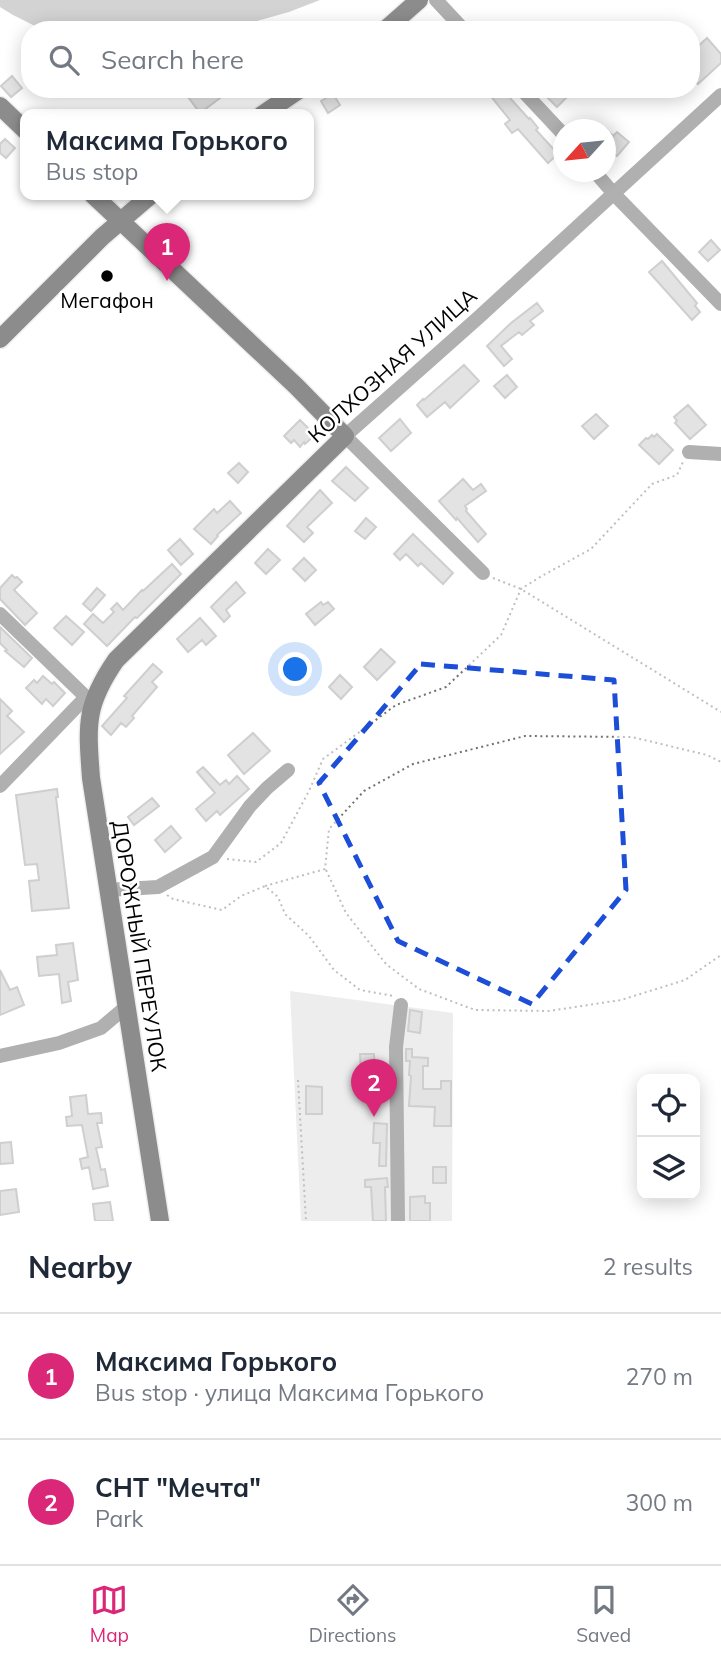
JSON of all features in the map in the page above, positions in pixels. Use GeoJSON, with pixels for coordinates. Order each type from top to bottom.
{"type":"FeatureCollection","features":[{"type":"Feature","properties":{"kind":"main road"},"geometry":{"type":"LineString","coordinates":[[395,21],[419,0]]}},
{"type":"Feature","properties":{"kind":"main road"},"geometry":{"type":"LineString","coordinates":[[271,109],[287,98]]}},
{"type":"Feature","properties":{"kind":"main road"},"geometry":{"type":"LineString","coordinates":[[0,106],[20,125]]}},
{"type":"Feature","properties":{"kind":"main road"},"geometry":{"type":"LineString","coordinates":[[98,200],[296,386],[345,436]]}},
{"type":"Feature","properties":{"kind":"main road"},"geometry":{"type":"LineString","coordinates":[[0,340],[102,237],[144,200]]}},
{"type":"Feature","properties":{"kind":"main road","name":"КОЛХОЗНАЯ УЛИЦА"},"geometry":{"type":"LineString","coordinates":[[103,679],[135,640],[345,436]]}},
{"type":"Feature","properties":{"kind":"main road","name":"ДОРОЖНЫЙ ПЕРЕУЛОК"},"geometry":{"type":"LineString","coordinates":[[103,679],[90,697],[88,738],[91,778],[160,1221]]}},
{"type":"Feature","properties":{"kind":"street"},"geometry":{"type":"LineString","coordinates":[[436,0],[456,21]]}},
{"type":"Feature","properties":{"kind":"street","name":"КОЛХОЗНАЯ УЛИЦА"},"geometry":{"type":"LineString","coordinates":[[345,436],[721,95]]}},
{"type":"Feature","properties":{"kind":"street"},"geometry":{"type":"LineString","coordinates":[[529,98],[553,123]]}},
{"type":"Feature","properties":{"kind":"street"},"geometry":{"type":"LineString","coordinates":[[604,182],[721,304]]}},
{"type":"Feature","properties":{"kind":"street"},"geometry":{"type":"LineString","coordinates":[[345,436],[483,573]]}},
{"type":"Feature","properties":{"kind":"street"},"geometry":{"type":"LineString","coordinates":[[688,452],[721,454]]}},
{"type":"Feature","properties":{"kind":"street"},"geometry":{"type":"LineString","coordinates":[[0,614],[90,697],[6,774],[0,786]]}},
{"type":"Feature","properties":{"kind":"street"},"geometry":{"type":"LineString","coordinates":[[108,890],[158,887],[213,857],[250,806],[288,770]]}},
{"type":"Feature","properties":{"kind":"street"},"geometry":{"type":"LineString","coordinates":[[0,1056],[59,1043],[101,1028],[127,1006]]}},
{"type":"Feature","properties":{"kind":"street"},"geometry":{"type":"LineString","coordinates":[[398,1221],[396,1047],[401,1006]]}},
{"type":"Feature","properties":{"kind":"path"},"geometry":{"type":"LineString","coordinates":[[213,857],[256,862],[281,843],[323,759],[397,705],[446,687],[501,635],[521,589],[591,549],[652,484],[677,475],[688,452]]}},
{"type":"Feature","properties":{"kind":"path"},"geometry":{"type":"LineString","coordinates":[[483,573],[521,589],[721,712]]}},
{"type":"Feature","properties":{"kind":"path"},"geometry":{"type":"LineString","coordinates":[[721,762],[707,755],[632,737],[525,736],[413,764],[364,791],[329,829],[325,869],[346,913],[386,964],[419,989],[475,1010],[549,1011],[621,1000],[685,980],[721,955]]}},
{"type":"Feature","properties":{"kind":"path"},"geometry":{"type":"LineString","coordinates":[[158,887],[173,900],[222,910],[241,896],[265,886],[325,869]]}},
{"type":"Feature","properties":{"kind":"path"},"geometry":{"type":"LineString","coordinates":[[265,886],[278,897],[285,914],[309,936],[334,970],[360,990],[402,997],[401,1006]]}},
{"type":"Feature","properties":{"kind":"path"},"geometry":{"type":"LineString","coordinates":[[298,1080],[306,1221]]}},
{"type":"Feature","properties":{"kind":"highlighted area"},"geometry":{"type":"Polygon","coordinates":[[[421,664],[614,680],[626,890],[532,1004],[398,941],[319,783],[421,664]]]}},
{"type":"Feature","properties":{"kind":"shaded area"},"geometry":{"type":"Polygon","coordinates":[[[0,0],[320,0],[257,21],[25,21],[0,7],[0,0]]]}},
{"type":"Feature","properties":{"kind":"shaded area"},"geometry":{"type":"Polygon","coordinates":[[[290,991],[453,1013],[452,1221],[301,1221],[290,991]]]}},
{"type":"Feature","properties":{"kind":"building"},"geometry":{"type":"Polygon","coordinates":[[[707,38],[721,54],[721,63],[700,82],[700,45],[707,38]]]}},
{"type":"Feature","properties":{"kind":"building"},"geometry":{"type":"Polygon","coordinates":[[[12,76],[21,89],[11,97],[1,86],[12,76]]]}},
{"type":"Feature","properties":{"kind":"building"},"geometry":{"type":"Polygon","coordinates":[[[189,98],[220,98],[205,109],[197,109],[189,98]]]}},
{"type":"Feature","properties":{"kind":"building"},"geometry":{"type":"Polygon","coordinates":[[[336,98],[340,105],[328,113],[321,101],[336,98]]]}},
{"type":"Feature","properties":{"kind":"building"},"geometry":{"type":"Polygon","coordinates":[[[492,98],[510,98],[530,118],[538,128],[536,130],[553,149],[553,158],[548,163],[518,129],[512,133],[505,124],[510,120],[492,98]]]}},
{"type":"Feature","properties":{"kind":"building"},"geometry":{"type":"Polygon","coordinates":[[[548,98],[566,98],[557,107],[548,98]]]}},
{"type":"Feature","properties":{"kind":"building"},"geometry":{"type":"Polygon","coordinates":[[[617,132],[629,142],[617,156],[616,133],[617,132]]]}},
{"type":"Feature","properties":{"kind":"building"},"geometry":{"type":"Polygon","coordinates":[[[5,139],[15,148],[6,158],[0,153],[0,144],[5,139]]]}},
{"type":"Feature","properties":{"kind":"building"},"geometry":{"type":"Polygon","coordinates":[[[711,240],[720,250],[708,261],[699,252],[711,240]]]}},
{"type":"Feature","properties":{"kind":"building"},"geometry":{"type":"Polygon","coordinates":[[[662,261],[697,303],[695,306],[700,312],[692,320],[649,272],[662,261]]]}},
{"type":"Feature","properties":{"kind":"building"},"geometry":{"type":"Polygon","coordinates":[[[537,303],[543,311],[530,321],[534,325],[522,335],[519,332],[501,346],[512,359],[504,366],[487,346],[537,303]]]}},
{"type":"Feature","properties":{"kind":"building"},"geometry":{"type":"Polygon","coordinates":[[[464,365],[479,381],[450,408],[445,402],[427,417],[417,405],[464,365]]]}},
{"type":"Feature","properties":{"kind":"building"},"geometry":{"type":"Polygon","coordinates":[[[507,375],[517,387],[505,398],[494,386],[507,375]]]}},
{"type":"Feature","properties":{"kind":"building"},"geometry":{"type":"Polygon","coordinates":[[[688,405],[706,425],[690,439],[675,423],[677,421],[674,417],[688,405]]]}},
{"type":"Feature","properties":{"kind":"building"},"geometry":{"type":"Polygon","coordinates":[[[596,414],[608,426],[594,439],[582,426],[596,414]]]}},
{"type":"Feature","properties":{"kind":"building"},"geometry":{"type":"Polygon","coordinates":[[[400,419],[411,433],[391,451],[379,438],[400,419]]]}},
{"type":"Feature","properties":{"kind":"building"},"geometry":{"type":"Polygon","coordinates":[[[300,420],[315,435],[300,447],[294,440],[291,443],[284,436],[300,420]]]}},
{"type":"Feature","properties":{"kind":"building"},"geometry":{"type":"Polygon","coordinates":[[[657,434],[673,450],[659,464],[639,445],[646,438],[657,434]]]}},
{"type":"Feature","properties":{"kind":"building"},"geometry":{"type":"Polygon","coordinates":[[[239,463],[248,472],[238,483],[228,473],[239,463]]]}},
{"type":"Feature","properties":{"kind":"building"},"geometry":{"type":"Polygon","coordinates":[[[346,467],[368,488],[355,501],[332,481],[346,467]]]}},
{"type":"Feature","properties":{"kind":"building"},"geometry":{"type":"Polygon","coordinates":[[[463,479],[473,490],[481,484],[486,491],[465,506],[466,511],[486,534],[478,542],[439,501],[463,479]]]}},
{"type":"Feature","properties":{"kind":"building"},"geometry":{"type":"Polygon","coordinates":[[[320,490],[332,503],[307,527],[313,533],[304,542],[287,526],[320,490]]]}},
{"type":"Feature","properties":{"kind":"building"},"geometry":{"type":"Polygon","coordinates":[[[230,501],[241,513],[211,544],[194,529],[214,509],[217,513],[230,501]]]}},
{"type":"Feature","properties":{"kind":"building"},"geometry":{"type":"Polygon","coordinates":[[[366,518],[376,527],[365,539],[355,531],[366,518]]]}},
{"type":"Feature","properties":{"kind":"building"},"geometry":{"type":"Polygon","coordinates":[[[413,534],[453,573],[443,584],[421,563],[418,566],[406,554],[400,560],[394,554],[413,534]]]}},
{"type":"Feature","properties":{"kind":"building"},"geometry":{"type":"Polygon","coordinates":[[[180,539],[193,554],[181,565],[168,550],[180,539]]]}},
{"type":"Feature","properties":{"kind":"building"},"geometry":{"type":"Polygon","coordinates":[[[268,549],[280,560],[266,574],[255,563],[268,549]]]}},
{"type":"Feature","properties":{"kind":"building"},"geometry":{"type":"Polygon","coordinates":[[[304,558],[316,570],[305,581],[293,569],[304,558]]]}},
{"type":"Feature","properties":{"kind":"building"},"geometry":{"type":"Polygon","coordinates":[[[172,564],[181,574],[107,646],[84,624],[93,614],[103,623],[114,612],[111,609],[117,603],[123,610],[172,564]]]}},
{"type":"Feature","properties":{"kind":"building"},"geometry":{"type":"Polygon","coordinates":[[[12,575],[22,582],[14,590],[37,613],[25,625],[0,599],[0,588],[12,575]]]}},
{"type":"Feature","properties":{"kind":"building"},"geometry":{"type":"Polygon","coordinates":[[[236,582],[245,593],[226,610],[230,616],[224,622],[211,607],[236,582]]]}},
{"type":"Feature","properties":{"kind":"building"},"geometry":{"type":"Polygon","coordinates":[[[97,588],[105,595],[91,611],[83,604],[97,588]]]}},
{"type":"Feature","properties":{"kind":"building"},"geometry":{"type":"Polygon","coordinates":[[[321,602],[323,605],[328,602],[334,609],[315,625],[306,614],[321,602]]]}},
{"type":"Feature","properties":{"kind":"building"},"geometry":{"type":"Polygon","coordinates":[[[66,616],[84,632],[72,645],[54,628],[66,616]]]}},
{"type":"Feature","properties":{"kind":"building"},"geometry":{"type":"Polygon","coordinates":[[[200,618],[216,636],[206,645],[202,640],[188,652],[177,639],[200,618]]]}},
{"type":"Feature","properties":{"kind":"building"},"geometry":{"type":"Polygon","coordinates":[[[0,627],[32,658],[24,667],[5,651],[7,650],[0,643],[0,627]]]}},
{"type":"Feature","properties":{"kind":"building"},"geometry":{"type":"Polygon","coordinates":[[[381,649],[395,662],[377,680],[364,667],[381,649]]]}},
{"type":"Feature","properties":{"kind":"building"},"geometry":{"type":"Polygon","coordinates":[[[153,664],[162,672],[152,682],[157,687],[126,727],[121,723],[111,735],[102,726],[153,664]]]}},
{"type":"Feature","properties":{"kind":"building"},"geometry":{"type":"Polygon","coordinates":[[[340,675],[352,687],[341,699],[329,687],[340,675]]]}},
{"type":"Feature","properties":{"kind":"building"},"geometry":{"type":"Polygon","coordinates":[[[43,676],[65,693],[53,706],[46,699],[42,704],[26,688],[34,680],[37,683],[43,676]]]}},
{"type":"Feature","properties":{"kind":"building"},"geometry":{"type":"Polygon","coordinates":[[[0,699],[12,711],[7,716],[24,732],[0,754],[0,699]]]}},
{"type":"Feature","properties":{"kind":"building"},"geometry":{"type":"Polygon","coordinates":[[[253,733],[270,751],[244,774],[228,755],[253,733]]]}},
{"type":"Feature","properties":{"kind":"building"},"geometry":{"type":"Polygon","coordinates":[[[203,767],[220,785],[226,780],[229,784],[237,776],[249,789],[220,815],[217,811],[206,821],[196,809],[215,793],[197,772],[203,767]]]}},
{"type":"Feature","properties":{"kind":"building"},"geometry":{"type":"Polygon","coordinates":[[[57,789],[69,908],[32,911],[29,881],[39,880],[37,864],[25,865],[16,795],[57,789]]]}},
{"type":"Feature","properties":{"kind":"building"},"geometry":{"type":"Polygon","coordinates":[[[152,798],[159,806],[134,825],[128,817],[152,798]]]}},
{"type":"Feature","properties":{"kind":"building"},"geometry":{"type":"Polygon","coordinates":[[[171,826],[181,838],[165,852],[155,840],[171,826]]]}},
{"type":"Feature","properties":{"kind":"building"},"geometry":{"type":"Polygon","coordinates":[[[73,943],[78,980],[68,982],[71,1001],[62,1003],[59,974],[39,976],[37,957],[57,955],[56,945],[73,943]]]}},
{"type":"Feature","properties":{"kind":"building"},"geometry":{"type":"Polygon","coordinates":[[[0,970],[10,990],[17,987],[24,1005],[0,1015],[0,970]]]}},
{"type":"Feature","properties":{"kind":"building"},"geometry":{"type":"Polygon","coordinates":[[[410,1010],[422,1012],[420,1033],[408,1031],[410,1010]]]}},
{"type":"Feature","properties":{"kind":"building"},"geometry":{"type":"Polygon","coordinates":[[[406,1049],[412,1049],[412,1057],[428,1058],[428,1066],[423,1066],[423,1089],[441,1089],[441,1081],[451,1081],[451,1126],[434,1126],[435,1107],[409,1106],[411,1076],[410,1061],[406,1061],[406,1049]]]}},
{"type":"Feature","properties":{"kind":"building"},"geometry":{"type":"Polygon","coordinates":[[[360,1054],[374,1054],[375,1076],[361,1076],[360,1054]]]}},
{"type":"Feature","properties":{"kind":"building"},"geometry":{"type":"Polygon","coordinates":[[[306,1086],[322,1087],[322,1114],[306,1114],[306,1086]]]}},
{"type":"Feature","properties":{"kind":"building"},"geometry":{"type":"Polygon","coordinates":[[[86,1095],[88,1114],[101,1113],[102,1123],[97,1123],[102,1147],[96,1148],[101,1170],[105,1169],[108,1186],[93,1189],[89,1167],[82,1169],[80,1159],[88,1157],[82,1125],[67,1126],[66,1117],[72,1116],[70,1097],[86,1095]]]}},
{"type":"Feature","properties":{"kind":"building"},"geometry":{"type":"Polygon","coordinates":[[[374,1123],[387,1124],[386,1166],[379,1166],[380,1143],[373,1143],[374,1123]]]}},
{"type":"Feature","properties":{"kind":"building"},"geometry":{"type":"Polygon","coordinates":[[[11,1142],[13,1163],[0,1164],[0,1143],[11,1142]]]}},
{"type":"Feature","properties":{"kind":"building"},"geometry":{"type":"Polygon","coordinates":[[[433,1167],[446,1167],[446,1183],[433,1183],[433,1167]]]}},
{"type":"Feature","properties":{"kind":"building"},"geometry":{"type":"Polygon","coordinates":[[[387,1178],[386,1221],[373,1221],[371,1187],[365,1187],[365,1180],[387,1178]]]}},
{"type":"Feature","properties":{"kind":"building"},"geometry":{"type":"Polygon","coordinates":[[[16,1189],[19,1212],[0,1215],[0,1191],[16,1189]]]}},
{"type":"Feature","properties":{"kind":"building"},"geometry":{"type":"Polygon","coordinates":[[[425,1196],[425,1203],[430,1203],[430,1221],[410,1221],[410,1197],[425,1196]]]}},
{"type":"Feature","properties":{"kind":"building"},"geometry":{"type":"Polygon","coordinates":[[[110,1202],[113,1221],[95,1221],[93,1204],[110,1202]]]}},
{"type":"Feature","properties":{"kind":"place","name":"Мегафон"},"geometry":{"type":"Point","coordinates":[107,276]}},
{"type":"Feature","properties":{"kind":"place","name":"Максима Горького"},"geometry":{"type":"Point","coordinates":[167,281]}},
{"type":"Feature","properties":{"kind":"place","name":"СНТ \"Мечта\""},"geometry":{"type":"Point","coordinates":[374,1117]}}]}
